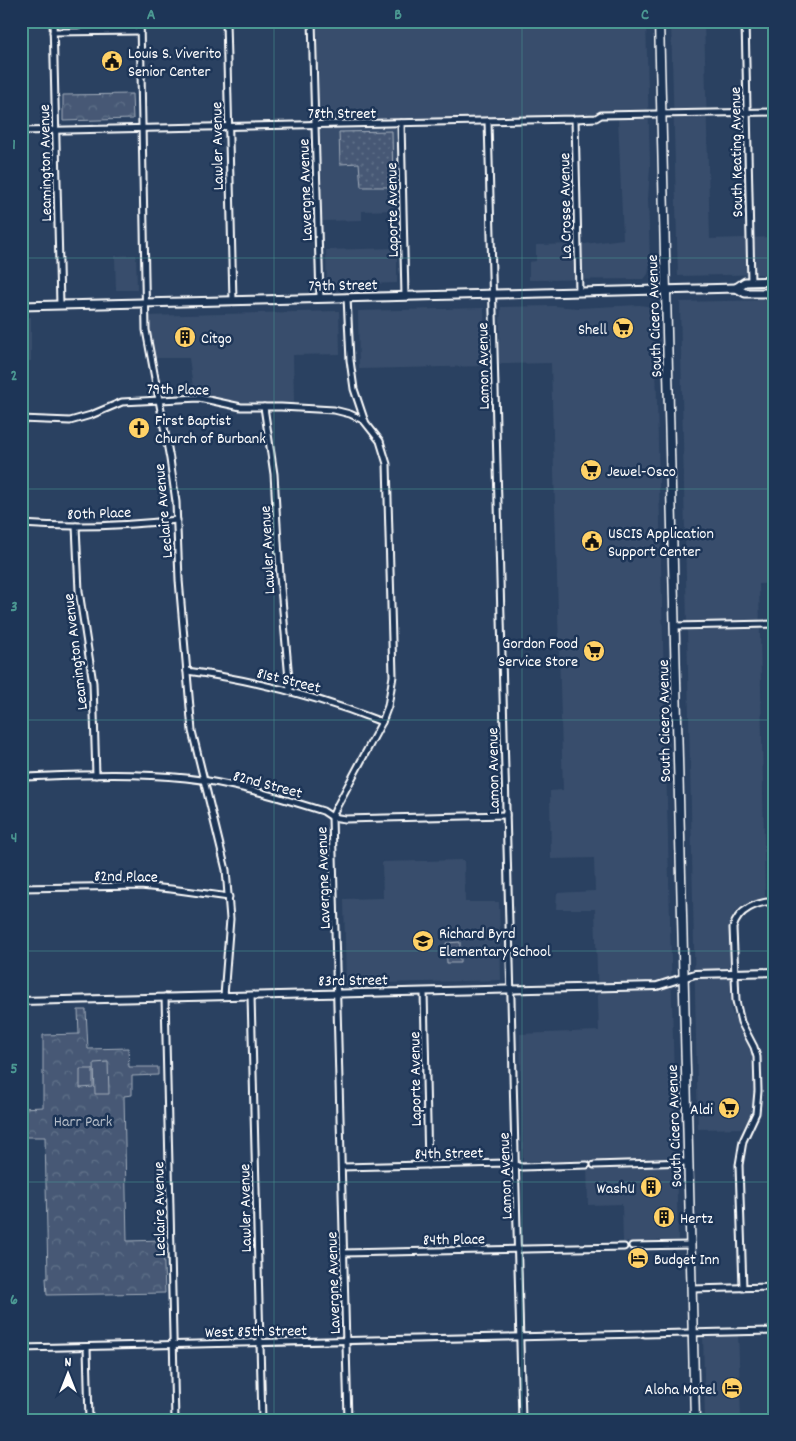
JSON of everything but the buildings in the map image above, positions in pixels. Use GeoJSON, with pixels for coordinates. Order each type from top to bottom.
{"type":"FeatureCollection","features":[{"type":"Feature","properties":{"kind":"main road","name":"South Cicero Avenue"},"geometry":{"type":"LineString","coordinates":[[659,21],[694,1420]]}},
{"type":"Feature","properties":{"kind":"main road"},"geometry":{"type":"LineString","coordinates":[[775,282],[745,282],[736,288],[745,293],[775,293]]}},
{"type":"Feature","properties":{"kind":"main road","name":"79th Street"},"geometry":{"type":"LineString","coordinates":[[21,306],[736,288]]}},
{"type":"Feature","properties":{"kind":"street","name":"Leamington Avenue"},"geometry":{"type":"LineString","coordinates":[[53,21],[60,305]]}},
{"type":"Feature","properties":{"kind":"street","name":"Leclaire Avenue"},"geometry":{"type":"LineString","coordinates":[[140,21],[146,330],[170,459],[177,520],[186,671],[192,731],[226,870],[230,919],[224,996]]}},
{"type":"Feature","properties":{"kind":"street","name":"Lawler Avenue"},"geometry":{"type":"LineString","coordinates":[[226,21],[233,300]]}},
{"type":"Feature","properties":{"kind":"street","name":"Lavergne Avenue"},"geometry":{"type":"LineString","coordinates":[[312,21],[320,298]]}},
{"type":"Feature","properties":{"kind":"street","name":"South Keating Avenue"},"geometry":{"type":"LineString","coordinates":[[745,21],[751,282]]}},
{"type":"Feature","properties":{"kind":"street"},"geometry":{"type":"LineString","coordinates":[[53,32],[140,30]]}},
{"type":"Feature","properties":{"kind":"street","name":"78th Street"},"geometry":{"type":"LineString","coordinates":[[21,131],[575,119],[596,118],[601,115],[775,112]]}},
{"type":"Feature","properties":{"kind":"street","name":"La Crosse Avenue"},"geometry":{"type":"LineString","coordinates":[[575,119],[579,292]]}},
{"type":"Feature","properties":{"kind":"street","name":"Lamon Avenue"},"geometry":{"type":"LineString","coordinates":[[488,121],[522,1420]]}},
{"type":"Feature","properties":{"kind":"street","name":"Laporte Avenue"},"geometry":{"type":"LineString","coordinates":[[401,123],[406,296]]}},
{"type":"Feature","properties":{"kind":"street","name":"Lavergne Avenue"},"geometry":{"type":"LineString","coordinates":[[347,298],[351,375],[354,389],[365,422],[380,441],[387,464],[393,676],[388,706],[382,722],[332,817],[348,1420]]}},
{"type":"Feature","properties":{"kind":"street","name":"79th Place"},"geometry":{"type":"LineString","coordinates":[[21,419],[70,421],[91,415],[122,402],[199,398],[241,408],[334,410],[350,414],[365,422]]}},
{"type":"Feature","properties":{"kind":"street","name":"Lawler Avenue"},"geometry":{"type":"LineString","coordinates":[[264,407],[274,474],[280,583],[290,691]]}},
{"type":"Feature","properties":{"kind":"street","name":"80th Place"},"geometry":{"type":"LineString","coordinates":[[21,524],[76,526],[136,524],[177,520]]}},
{"type":"Feature","properties":{"kind":"street","name":"Leamington Avenue"},"geometry":{"type":"LineString","coordinates":[[76,526],[79,591],[93,683],[96,775]]}},
{"type":"Feature","properties":{"kind":"street"},"geometry":{"type":"LineString","coordinates":[[674,626],[775,624]]}},
{"type":"Feature","properties":{"kind":"street","name":"81st Street"},"geometry":{"type":"LineString","coordinates":[[186,671],[228,677],[290,691],[346,708],[382,722]]}},
{"type":"Feature","properties":{"kind":"street","name":"82nd Street"},"geometry":{"type":"LineString","coordinates":[[21,777],[150,775],[203,780],[282,798],[332,817],[345,819],[506,815]]}},
{"type":"Feature","properties":{"kind":"street","name":"82nd Place"},"geometry":{"type":"LineString","coordinates":[[21,888],[140,886],[170,888],[229,897]]}},
{"type":"Feature","properties":{"kind":"street"},"geometry":{"type":"LineString","coordinates":[[743,1288],[739,1165],[743,1142],[756,1112],[758,1091],[757,1057],[738,1012],[734,972],[733,928],[734,922],[744,911],[756,904],[775,901]]}},
{"type":"Feature","properties":{"kind":"street","name":"83rd Street"},"geometry":{"type":"LineString","coordinates":[[21,1001],[657,986],[670,984],[695,974],[775,972]]}},
{"type":"Feature","properties":{"kind":"street","name":"Laporte Avenue"},"geometry":{"type":"LineString","coordinates":[[424,992],[428,1165]]}},
{"type":"Feature","properties":{"kind":"street","name":"Lawler Avenue"},"geometry":{"type":"LineString","coordinates":[[251,996],[262,1420]]}},
{"type":"Feature","properties":{"kind":"street","name":"Leclaire Avenue"},"geometry":{"type":"LineString","coordinates":[[165,997],[175,1420]]}},
{"type":"Feature","properties":{"kind":"street"},"geometry":{"type":"LineString","coordinates":[[594,1165],[688,1162]]}},
{"type":"Feature","properties":{"kind":"street","name":"84th Street"},"geometry":{"type":"LineString","coordinates":[[342,1167],[506,1163],[522,1166],[587,1165]]}},
{"type":"Feature","properties":{"kind":"street"},"geometry":{"type":"LineString","coordinates":[[632,1246],[690,1245]]}},
{"type":"Feature","properties":{"kind":"street","name":"84th Place"},"geometry":{"type":"LineString","coordinates":[[344,1253],[624,1246]]}},
{"type":"Feature","properties":{"kind":"street"},"geometry":{"type":"LineString","coordinates":[[692,1289],[775,1287]]}},
{"type":"Feature","properties":{"kind":"street","name":"West 85th Street"},"geometry":{"type":"LineString","coordinates":[[21,1348],[775,1331]]}},
{"type":"Feature","properties":{"kind":"street"},"geometry":{"type":"LineString","coordinates":[[87,1347],[89,1420]]}},
{"type":"Feature","properties":{"kind":"shaded area"},"geometry":{"type":"Polygon","coordinates":[[[317,21],[646,21],[650,167],[648,199],[650,263],[648,274],[644,279],[529,280],[529,262],[536,261],[536,245],[585,244],[623,239],[618,116],[320,124],[317,21]]]}},
{"type":"Feature","properties":{"kind":"shaded area"},"geometry":{"type":"Polygon","coordinates":[[[671,21],[704,21],[710,239],[775,237],[775,274],[678,276],[671,21]]]}},
{"type":"Feature","properties":{"kind":"shaded area"},"geometry":{"type":"Polygon","coordinates":[[[397,126],[395,210],[362,211],[362,220],[322,221],[320,128],[397,126]]]}},
{"type":"Feature","properties":{"kind":"shaded area"},"geometry":{"type":"Polygon","coordinates":[[[397,248],[397,283],[327,285],[326,250],[397,248]]]}},
{"type":"Feature","properties":{"kind":"shaded area"},"geometry":{"type":"Polygon","coordinates":[[[136,255],[137,290],[116,290],[115,256],[136,255]]]}},
{"type":"Feature","properties":{"kind":"shaded area"},"geometry":{"type":"Polygon","coordinates":[[[775,300],[775,583],[759,584],[765,897],[742,905],[733,914],[729,923],[731,1010],[751,1053],[754,1097],[750,1115],[743,1128],[698,1129],[680,302],[775,300]]]}},
{"type":"Feature","properties":{"kind":"shaded area"},"geometry":{"type":"Polygon","coordinates":[[[554,306],[578,308],[647,306],[651,309],[655,324],[678,1240],[623,1242],[622,1204],[588,1205],[587,1160],[523,1162],[520,1034],[599,1031],[595,909],[556,909],[557,893],[595,891],[594,858],[551,859],[550,791],[563,790],[551,363],[498,364],[501,307],[554,306]]]}},
{"type":"Feature","properties":{"kind":"shaded area"},"geometry":{"type":"Polygon","coordinates":[[[484,308],[485,366],[359,369],[358,311],[484,308]]]}},
{"type":"Feature","properties":{"kind":"shaded area"},"geometry":{"type":"Polygon","coordinates":[[[339,311],[340,354],[293,355],[294,404],[238,403],[194,394],[189,358],[155,358],[147,322],[147,316],[339,311]]]}},
{"type":"Feature","properties":{"kind":"shaded area"},"geometry":{"type":"Polygon","coordinates":[[[31,317],[31,361],[21,361],[21,318],[31,317]]]}},
{"type":"Feature","properties":{"kind":"shaded area","name":"Richard Byrd Elementary School"},"geometry":{"type":"Polygon","coordinates":[[[464,860],[465,902],[499,902],[501,980],[346,984],[344,899],[383,898],[382,862],[464,860]]]}},
{"type":"Feature","properties":{"kind":"shaded area"},"geometry":{"type":"Polygon","coordinates":[[[738,1331],[741,1420],[705,1420],[703,1332],[738,1331]]]}},
{"type":"Feature","properties":{"kind":"green space"},"geometry":{"type":"Polygon","coordinates":[[[132,94],[133,119],[63,121],[63,95],[132,94]]]}},
{"type":"Feature","properties":{"kind":"green space"},"geometry":{"type":"Polygon","coordinates":[[[392,131],[393,187],[361,187],[359,163],[340,164],[339,132],[392,131]]]}},
{"type":"Feature","properties":{"kind":"green space"},"geometry":{"type":"Polygon","coordinates":[[[460,942],[460,963],[447,963],[446,943],[460,942]]]}},
{"type":"Feature","properties":{"kind":"green space","name":"Harr Park"},"geometry":{"type":"Polygon","coordinates":[[[78,1010],[86,1010],[88,1049],[128,1048],[129,1067],[158,1067],[158,1075],[132,1076],[132,1095],[124,1096],[127,1241],[163,1240],[165,1293],[47,1295],[45,1137],[21,1137],[21,1108],[43,1107],[43,1035],[79,1034],[78,1010]]]}},
{"type":"Feature","properties":{"kind":"green space"},"geometry":{"type":"Polygon","coordinates":[[[108,1062],[109,1094],[95,1094],[94,1063],[108,1062]]]}},
{"type":"Feature","properties":{"kind":"green space"},"geometry":{"type":"Polygon","coordinates":[[[80,1069],[93,1069],[93,1087],[80,1088],[80,1069]]]}},
{"type":"Feature","properties":{"kind":"place","name":"Louis S. Viverito Senior Center"},"geometry":{"type":"Point","coordinates":[112,61]}},
{"type":"Feature","properties":{"kind":"place","name":"Shell"},"geometry":{"type":"Point","coordinates":[623,328]}},
{"type":"Feature","properties":{"kind":"place","name":"Citgo"},"geometry":{"type":"Point","coordinates":[185,337]}},
{"type":"Feature","properties":{"kind":"place","name":"First Baptist Church of Burbank"},"geometry":{"type":"Point","coordinates":[139,428]}},
{"type":"Feature","properties":{"kind":"place","name":"Jewel-Osco"},"geometry":{"type":"Point","coordinates":[591,470]}},
{"type":"Feature","properties":{"kind":"place","name":"USCIS Application Support Center"},"geometry":{"type":"Point","coordinates":[592,541]}},
{"type":"Feature","properties":{"kind":"place","name":"Gordon Food Service Store"},"geometry":{"type":"Point","coordinates":[594,651]}},
{"type":"Feature","properties":{"kind":"place","name":"Richard Byrd Elementary School"},"geometry":{"type":"Point","coordinates":[423,941]}},
{"type":"Feature","properties":{"kind":"place","name":"Aldi"},"geometry":{"type":"Point","coordinates":[729,1108]}},
{"type":"Feature","properties":{"kind":"place","name":"WashU"},"geometry":{"type":"Point","coordinates":[651,1187]}},
{"type":"Feature","properties":{"kind":"place","name":"Hertz"},"geometry":{"type":"Point","coordinates":[664,1217]}},
{"type":"Feature","properties":{"kind":"place","name":"Budget Inn"},"geometry":{"type":"Point","coordinates":[638,1258]}},
{"type":"Feature","properties":{"kind":"place","name":"Aloha Motel"},"geometry":{"type":"Point","coordinates":[732,1388]}}]}
